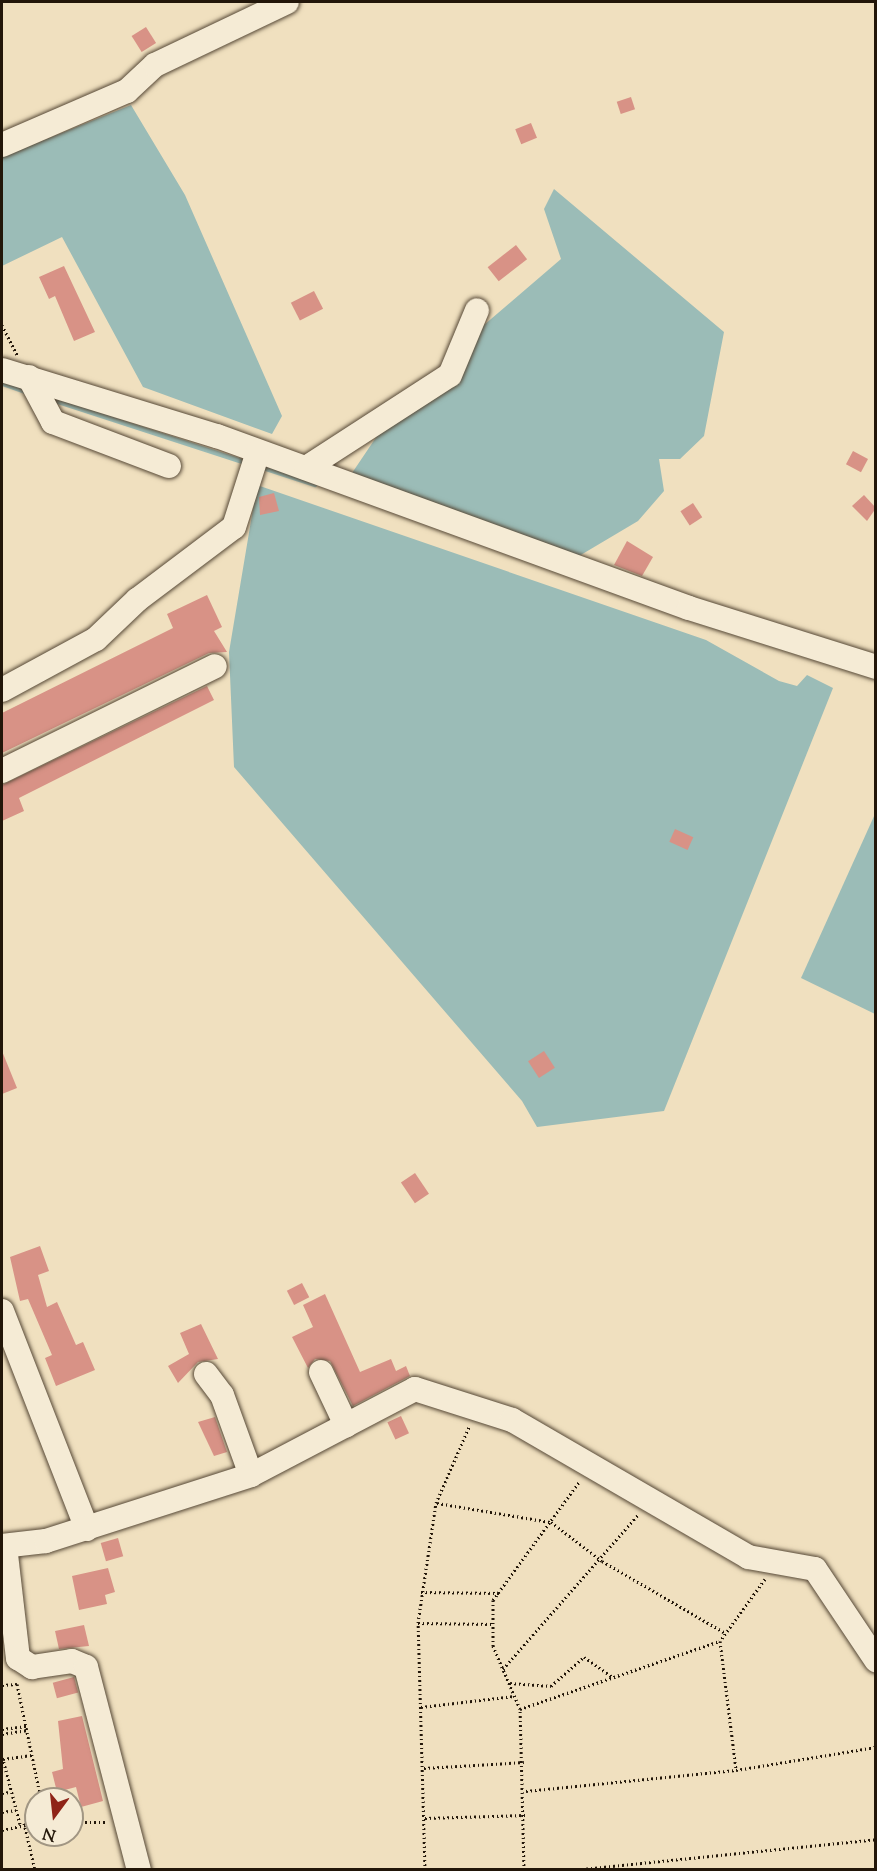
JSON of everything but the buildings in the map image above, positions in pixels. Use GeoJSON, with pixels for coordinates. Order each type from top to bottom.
{"type":"FeatureCollection","features":[{"type":"Feature","properties":{"kind":"street"},"geometry":{"type":"LineString","coordinates":[[2,145],[128,91],[155,65],[287,2]]}},
{"type":"Feature","properties":{"kind":"street"},"geometry":{"type":"LineString","coordinates":[[306,468],[450,375],[477,310]]}},
{"type":"Feature","properties":{"kind":"street"},"geometry":{"type":"LineString","coordinates":[[2,370],[32,384],[255,460],[306,468],[689,608],[876,667]]}},
{"type":"Feature","properties":{"kind":"street"},"geometry":{"type":"LineString","coordinates":[[32,384],[47,415],[77,434],[169,466]]}},
{"type":"Feature","properties":{"kind":"street"},"geometry":{"type":"LineString","coordinates":[[2,690],[96,639],[146,593],[234,527],[255,460]]}},
{"type":"Feature","properties":{"kind":"street"},"geometry":{"type":"LineString","coordinates":[[2,771],[215,666]]}},
{"type":"Feature","properties":{"kind":"street"},"geometry":{"type":"LineString","coordinates":[[2,1311],[87,1529]]}},
{"type":"Feature","properties":{"kind":"street"},"geometry":{"type":"LineString","coordinates":[[321,1372],[346,1425]]}},
{"type":"Feature","properties":{"kind":"street"},"geometry":{"type":"LineString","coordinates":[[206,1374],[222,1395],[251,1475]]}},
{"type":"Feature","properties":{"kind":"street"},"geometry":{"type":"LineString","coordinates":[[139,1869],[86,1667],[72,1661],[32,1667],[18,1658],[3,1546],[87,1529],[251,1475],[416,1389],[456,1406],[512,1420],[748,1557],[815,1569],[876,1660]]}},
{"type":"Feature","properties":{"kind":"path"},"geometry":{"type":"LineString","coordinates":[[2,325],[32,384]]}},
{"type":"Feature","properties":{"kind":"path"},"geometry":{"type":"LineString","coordinates":[[425,1869],[418,1623],[421,1592],[436,1503],[472,1421]]}},
{"type":"Feature","properties":{"kind":"path"},"geometry":{"type":"LineString","coordinates":[[572,1473],[591,1484]]}},
{"type":"Feature","properties":{"kind":"path"},"geometry":{"type":"LineString","coordinates":[[524,1869],[526,1791],[520,1709],[493,1646],[493,1624],[499,1593],[582,1479]]}},
{"type":"Feature","properties":{"kind":"path"},"geometry":{"type":"LineString","coordinates":[[436,1503],[551,1522],[602,1561],[725,1633]]}},
{"type":"Feature","properties":{"kind":"path"},"geometry":{"type":"LineString","coordinates":[[630,1506],[650,1518]]}},
{"type":"Feature","properties":{"kind":"path"},"geometry":{"type":"LineString","coordinates":[[503,1669],[602,1561],[640,1512]]}},
{"type":"Feature","properties":{"kind":"path"},"geometry":{"type":"LineString","coordinates":[[736,1770],[720,1641],[766,1576],[755,1572]]}},
{"type":"Feature","properties":{"kind":"path"},"geometry":{"type":"LineString","coordinates":[[421,1592],[499,1593]]}},
{"type":"Feature","properties":{"kind":"path"},"geometry":{"type":"LineString","coordinates":[[418,1623],[493,1624]]}},
{"type":"Feature","properties":{"kind":"path"},"geometry":{"type":"LineString","coordinates":[[520,1709],[720,1641]]}},
{"type":"Feature","properties":{"kind":"path"},"geometry":{"type":"LineString","coordinates":[[509,1682],[551,1686],[584,1657],[613,1677]]}},
{"type":"Feature","properties":{"kind":"path"},"geometry":{"type":"LineString","coordinates":[[2,1685],[16,1684],[28,1728],[39,1787]]}},
{"type":"Feature","properties":{"kind":"path"},"geometry":{"type":"LineString","coordinates":[[420,1707],[514,1696]]}},
{"type":"Feature","properties":{"kind":"path"},"geometry":{"type":"LineString","coordinates":[[2,1729],[28,1728]]}},
{"type":"Feature","properties":{"kind":"path"},"geometry":{"type":"LineString","coordinates":[[2,1734],[28,1728]]}},
{"type":"Feature","properties":{"kind":"path"},"geometry":{"type":"LineString","coordinates":[[526,1791],[736,1770],[876,1747]]}},
{"type":"Feature","properties":{"kind":"path"},"geometry":{"type":"LineString","coordinates":[[32,1755],[2,1759],[10,1792],[35,1869]]}},
{"type":"Feature","properties":{"kind":"path"},"geometry":{"type":"LineString","coordinates":[[423,1768],[524,1762]]}},
{"type":"Feature","properties":{"kind":"path"},"geometry":{"type":"LineString","coordinates":[[2,1794],[10,1792]]}},
{"type":"Feature","properties":{"kind":"path"},"geometry":{"type":"LineString","coordinates":[[2,1812],[16,1810]]}},
{"type":"Feature","properties":{"kind":"path"},"geometry":{"type":"LineString","coordinates":[[424,1818],[525,1815]]}},
{"type":"Feature","properties":{"kind":"path"},"geometry":{"type":"LineString","coordinates":[[2,1830],[22,1824]]}},
{"type":"Feature","properties":{"kind":"path"},"geometry":{"type":"LineString","coordinates":[[573,1869],[876,1839]]}},
{"type":"Feature","properties":{"kind":"water"},"geometry":{"type":"Polygon","coordinates":[[[131,105],[185,195],[282,416],[272,434],[143,387],[62,237],[2,266],[2,157],[131,105]]]}},
{"type":"Feature","properties":{"kind":"water"},"geometry":{"type":"Polygon","coordinates":[[[554,189],[724,332],[704,436],[680,459],[659,459],[664,491],[638,521],[574,559],[350,476],[379,433],[477,331],[561,259],[544,209],[554,189]]]}},
{"type":"Feature","properties":{"kind":"water"},"geometry":{"type":"Polygon","coordinates":[[[257,485],[706,640],[779,681],[797,686],[807,675],[833,688],[664,1111],[537,1127],[522,1101],[234,767],[229,652],[257,485]]]}},
{"type":"Feature","properties":{"kind":"water"},"geometry":{"type":"Polygon","coordinates":[[[875,814],[875,1014],[801,978],[875,814]]]}},
{"type":"Feature","properties":{"kind":"waterway"},"geometry":{"type":"LineString","coordinates":[[2,383],[28,392]]}},
{"type":"Feature","properties":{"kind":"waterway"},"geometry":{"type":"LineString","coordinates":[[51,399],[248,463]]}},
{"type":"Feature","properties":{"kind":"waterway"},"geometry":{"type":"LineString","coordinates":[[262,467],[314,484]]}}]}
